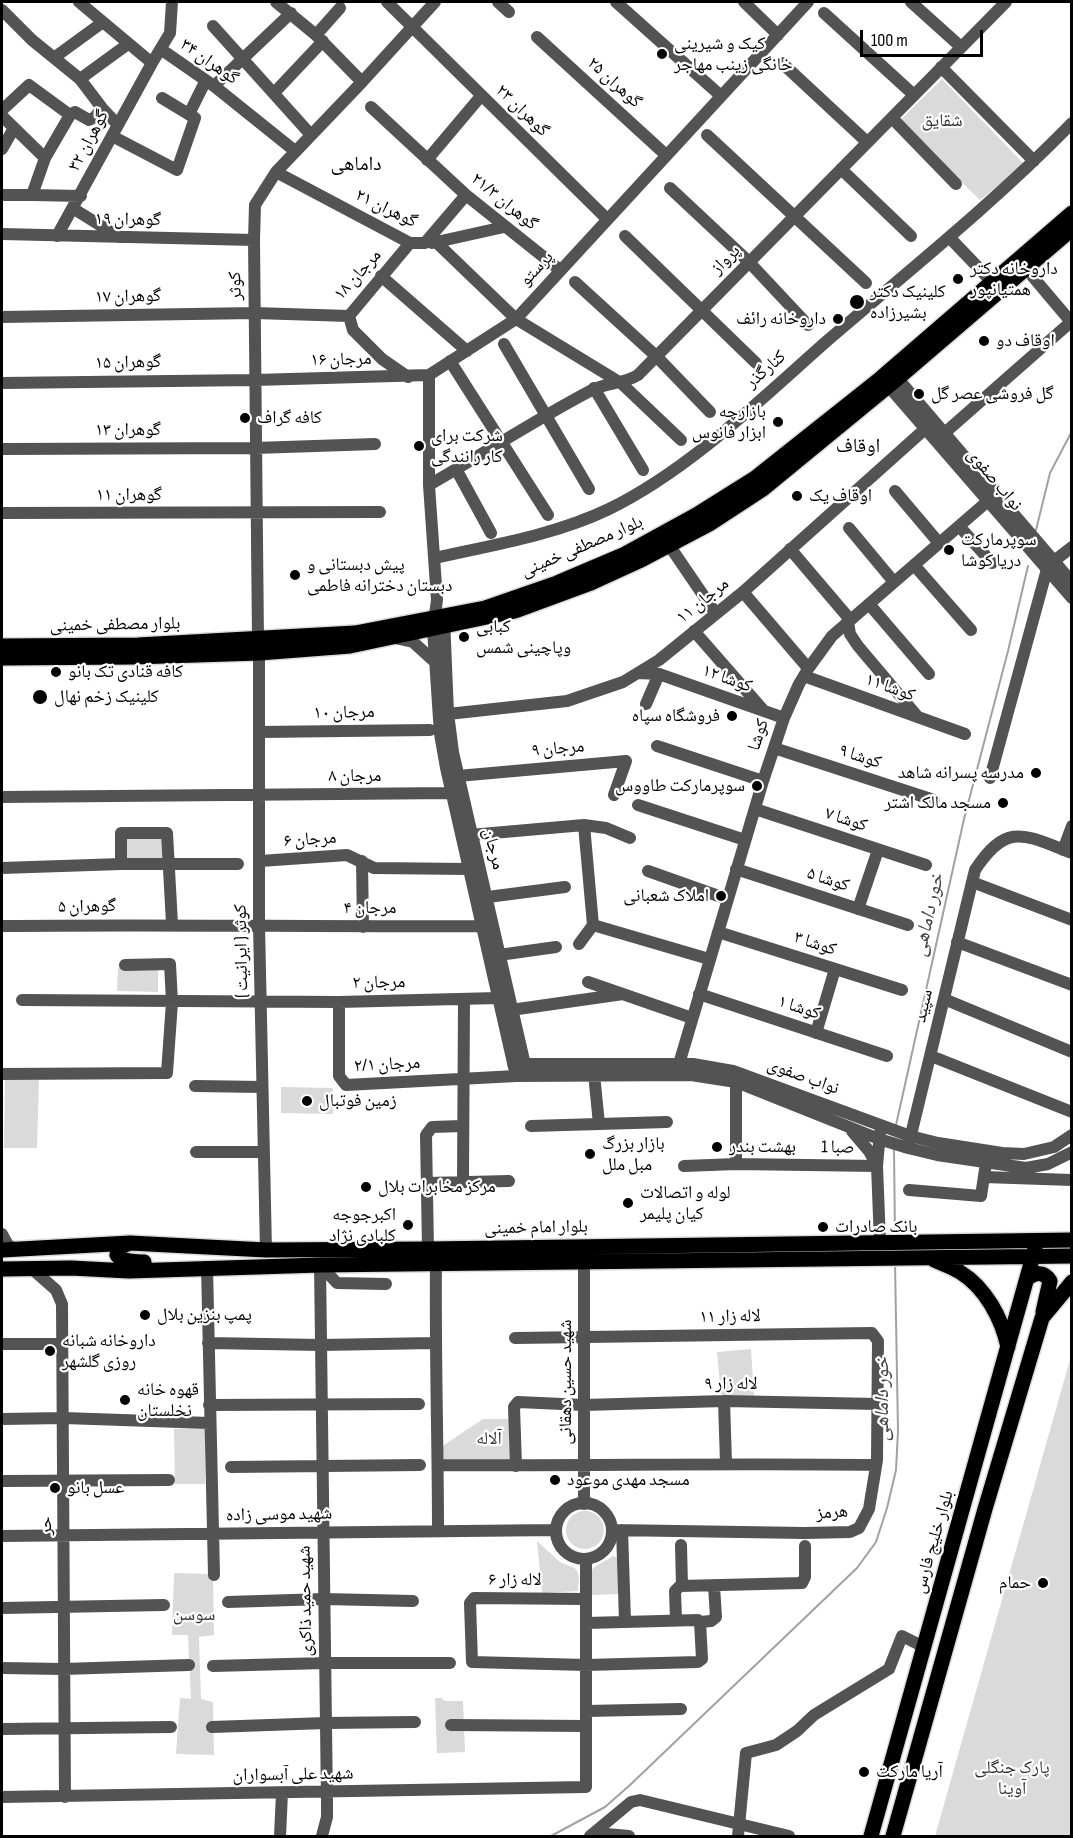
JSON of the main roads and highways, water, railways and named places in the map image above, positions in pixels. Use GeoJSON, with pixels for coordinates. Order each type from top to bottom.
{"type":"FeatureCollection","features":[{"type":"Feature","properties":{"kind":"main road","name":"بلوار مصطفی خمینی"},"geometry":{"type":"LineString","coordinates":[[2,657],[134,657],[258,646],[514,610],[591,583],[711,523],[763,489],[1071,213]]}},
{"type":"Feature","properties":{"kind":"main road","name":"بلوار مصطفی خمینی"},"geometry":{"type":"LineString","coordinates":[[2,646],[351,645],[391,638],[557,583],[623,555],[696,515],[755,478],[889,378],[1071,229]]}},
{"type":"Feature","properties":{"kind":"main road","name":"بلوار خلیج فارس"},"geometry":{"type":"LineString","coordinates":[[871,1836],[1037,1240]]}},
{"type":"Feature","properties":{"kind":"main road","name":"بلوار امام خمینی"},"geometry":{"type":"LineString","coordinates":[[8,1249],[129,1243],[266,1250],[1071,1240]]}},
{"type":"Feature","properties":{"kind":"main road"},"geometry":{"type":"LineString","coordinates":[[129,1243],[120,1247],[117,1254],[124,1261],[161,1263],[174,1269]]}},
{"type":"Feature","properties":{"kind":"main road"},"geometry":{"type":"LineString","coordinates":[[52,1247],[68,1253],[100,1254],[102,1262],[95,1270]]}},
{"type":"Feature","properties":{"kind":"main road","name":"بلوار امام خمینی"},"geometry":{"type":"LineString","coordinates":[[2,1269],[70,1268],[129,1271],[320,1265],[1071,1256]]}},
{"type":"Feature","properties":{"kind":"main road"},"geometry":{"type":"LineString","coordinates":[[929,1257],[960,1272],[977,1286],[987,1298],[1002,1326],[1008,1349]]}},
{"type":"Feature","properties":{"kind":"main road"},"geometry":{"type":"LineString","coordinates":[[894,1836],[985,1509],[1042,1318],[1050,1281],[1046,1275],[1041,1273],[1034,1274],[1027,1279]]}},
{"type":"Feature","properties":{"kind":"main road"},"geometry":{"type":"LineString","coordinates":[[1042,1318],[1071,1282]]}},
{"type":"Feature","properties":{"kind":"waterway"},"geometry":{"type":"LineString","coordinates":[[1036,530],[1050,473],[1072,431]]}},
{"type":"Feature","properties":{"kind":"waterway","name":"خور داماهی"},"geometry":{"type":"LineString","coordinates":[[896,1125],[964,819],[1028,566]]}},
{"type":"Feature","properties":{"kind":"waterway","name":"خور داماهی"},"geometry":{"type":"LineString","coordinates":[[894,1149],[895,1236]]}},
{"type":"Feature","properties":{"kind":"waterway","name":"خور داماهی"},"geometry":{"type":"LineString","coordinates":[[551,1836],[605,1807],[630,1785],[857,1568],[876,1542],[896,1470],[898,1431],[895,1263]]}},
{"type":"Feature","properties":{"kind":"place","name":"کیک و شیرینی خانگی زینب مهاجر"},"geometry":{"type":"Point","coordinates":[662,54]}},
{"type":"Feature","properties":{"kind":"place","name":"داروخانه دکتر همتیانپور"},"geometry":{"type":"Point","coordinates":[958,279]}},
{"type":"Feature","properties":{"kind":"place","name":"کلینیک دکتر بشیرزاده"},"geometry":{"type":"Point","coordinates":[857,302]}},
{"type":"Feature","properties":{"kind":"place","name":"داروخانه رائف"},"geometry":{"type":"Point","coordinates":[838,319]}},
{"type":"Feature","properties":{"kind":"place","name":"اوقاف دو"},"geometry":{"type":"Point","coordinates":[984,341]}},
{"type":"Feature","properties":{"kind":"place","name":"گل فروشی عصر گل"},"geometry":{"type":"Point","coordinates":[919,394]}},
{"type":"Feature","properties":{"kind":"place","name":"کافه گراف"},"geometry":{"type":"Point","coordinates":[245,418]}},
{"type":"Feature","properties":{"kind":"place","name":"بازارچه ابزار فانوس"},"geometry":{"type":"Point","coordinates":[778,422]}},
{"type":"Feature","properties":{"kind":"place","name":"شركت براى كار رانندگى"},"geometry":{"type":"Point","coordinates":[419,446]}},
{"type":"Feature","properties":{"kind":"place","name":"اوقاف یک"},"geometry":{"type":"Point","coordinates":[797,496]}},
{"type":"Feature","properties":{"kind":"place","name":"سوپرمارکت دریا کوشا"},"geometry":{"type":"Point","coordinates":[949,550]}},
{"type":"Feature","properties":{"kind":"place","name":"پیش دبستانی و دبستان دخترانه فاطمی"},"geometry":{"type":"Point","coordinates":[295,575]}},
{"type":"Feature","properties":{"kind":"place","name":"کبابی وپاچینی شمس"},"geometry":{"type":"Point","coordinates":[464,637]}},
{"type":"Feature","properties":{"kind":"place","name":"کافه قنادی تک بانو"},"geometry":{"type":"Point","coordinates":[56,672]}},
{"type":"Feature","properties":{"kind":"place","name":"کلینیک زخم نهال"},"geometry":{"type":"Point","coordinates":[40,697]}},
{"type":"Feature","properties":{"kind":"place","name":"فروشگاه سپاه"},"geometry":{"type":"Point","coordinates":[732,716]}},
{"type":"Feature","properties":{"kind":"place","name":"مدرسه پسرانه شاهد"},"geometry":{"type":"Point","coordinates":[1036,773]}},
{"type":"Feature","properties":{"kind":"place","name":"سوپرمارکت طاووس"},"geometry":{"type":"Point","coordinates":[757,786]}},
{"type":"Feature","properties":{"kind":"place","name":"مسجد مالک اشتر"},"geometry":{"type":"Point","coordinates":[1003,803]}},
{"type":"Feature","properties":{"kind":"place","name":"املاک شعبانی"},"geometry":{"type":"Point","coordinates":[721,896]}},
{"type":"Feature","properties":{"kind":"place","name":"زمین فوتبال"},"geometry":{"type":"Point","coordinates":[307,1101]}},
{"type":"Feature","properties":{"kind":"place","name":"بهشت بندر"},"geometry":{"type":"Point","coordinates":[717,1147]}},
{"type":"Feature","properties":{"kind":"place","name":"بازار بزرگ مبل ملل"},"geometry":{"type":"Point","coordinates":[590,1154]}},
{"type":"Feature","properties":{"kind":"place","name":"مرکز مخابرات بلال"},"geometry":{"type":"Point","coordinates":[366,1187]}},
{"type":"Feature","properties":{"kind":"place","name":"لوله و اتصالات کیان پلیمر"},"geometry":{"type":"Point","coordinates":[628,1203]}},
{"type":"Feature","properties":{"kind":"place","name":"اکبرجوجه کلبادی نژاد"},"geometry":{"type":"Point","coordinates":[408,1225]}},
{"type":"Feature","properties":{"kind":"place","name":"بانک صادرات"},"geometry":{"type":"Point","coordinates":[823,1227]}},
{"type":"Feature","properties":{"kind":"place","name":"پمپ بنزین بلال"},"geometry":{"type":"Point","coordinates":[145,1315]}},
{"type":"Feature","properties":{"kind":"place","name":"داروخانه شبانه روزی گلشهر"},"geometry":{"type":"Point","coordinates":[50,1351]}},
{"type":"Feature","properties":{"kind":"place","name":"قهوه خانه نخلستان"},"geometry":{"type":"Point","coordinates":[125,1400]}},
{"type":"Feature","properties":{"kind":"place","name":"مسجد مهدی موعود"},"geometry":{"type":"Point","coordinates":[555,1480]}},
{"type":"Feature","properties":{"kind":"place","name":"عسل بانو"},"geometry":{"type":"Point","coordinates":[55,1488]}},
{"type":"Feature","properties":{"kind":"place","name":"حمام"},"geometry":{"type":"Point","coordinates":[1043,1583]}},
{"type":"Feature","properties":{"kind":"place","name":"آریا مارکت"},"geometry":{"type":"Point","coordinates":[864,1772]}},
{"type":"Feature","properties":{"kind":"district","name":"داماهی"},"geometry":{"type":"Point","coordinates":[356,165]}},
{"type":"Feature","properties":{"kind":"district","name":"اوقاف"},"geometry":{"type":"Point","coordinates":[858,447]}},
{"type":"Feature","properties":{"kind":"park label","name":"شقایق"},"geometry":{"type":"Point","coordinates":[942,121]}},
{"type":"Feature","properties":{"kind":"park label","name":"آلاله"},"geometry":{"type":"Point","coordinates":[489,1439]}},
{"type":"Feature","properties":{"kind":"park label","name":"سوسن"},"geometry":{"type":"Point","coordinates":[194,1615]}},
{"type":"Feature","properties":{"kind":"park label","name":"پارک جنگلی آوینا"},"geometry":{"type":"Point","coordinates":[1012,1778]}}]}
